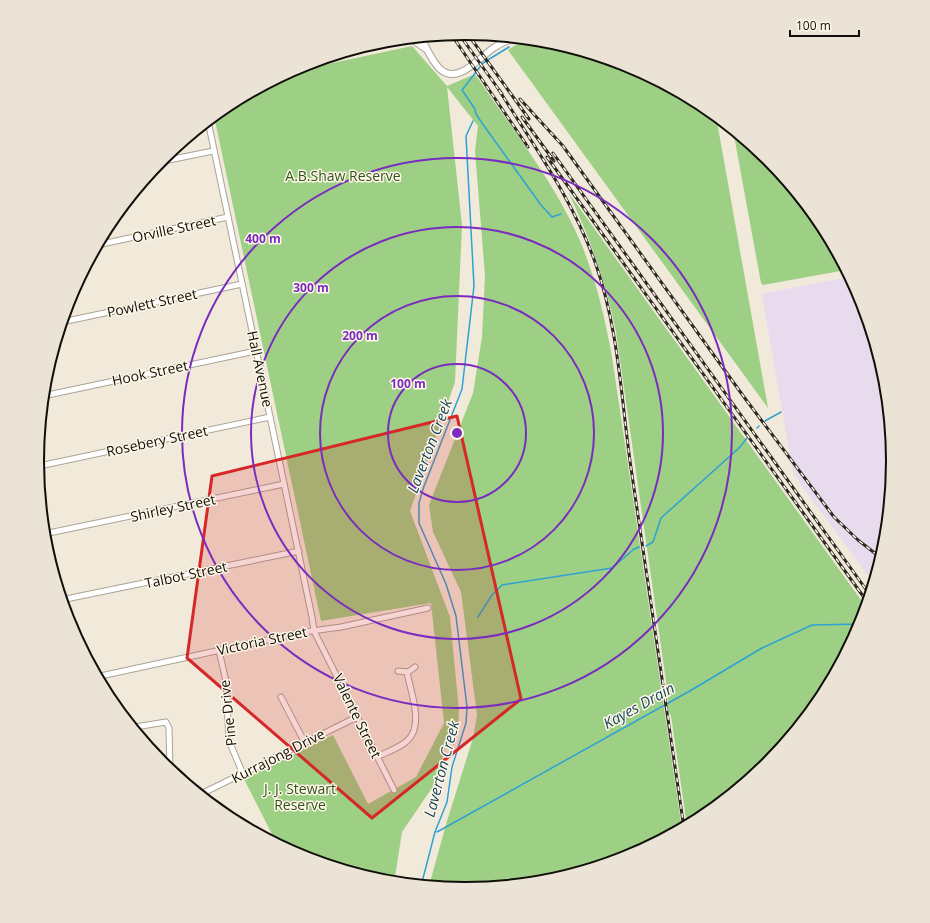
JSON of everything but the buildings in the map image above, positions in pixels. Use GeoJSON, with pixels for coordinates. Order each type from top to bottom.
{"type":"FeatureCollection","features":[{"type":"Feature","properties":{"kind":"street"},"geometry":{"type":"LineString","coordinates":[[424,42],[427,50],[441,69],[456,74],[466,69],[494,47],[505,42]]}},
{"type":"Feature","properties":{"kind":"street"},"geometry":{"type":"LineString","coordinates":[[418,43],[427,50]]}},
{"type":"Feature","properties":{"kind":"street","name":"Hall Avenue"},"geometry":{"type":"LineString","coordinates":[[209,126],[312,617],[316,630]]}},
{"type":"Feature","properties":{"kind":"street"},"geometry":{"type":"LineString","coordinates":[[171,160],[213,151]]}},
{"type":"Feature","properties":{"kind":"street","name":"Orville Street"},"geometry":{"type":"LineString","coordinates":[[105,243],[228,217]]}},
{"type":"Feature","properties":{"kind":"street","name":"Powlett Street"},"geometry":{"type":"LineString","coordinates":[[68,321],[242,284]]}},
{"type":"Feature","properties":{"kind":"street","name":"Hook Street"},"geometry":{"type":"LineString","coordinates":[[49,395],[256,351]]}},
{"type":"Feature","properties":{"kind":"street","name":"Rosebery Street"},"geometry":{"type":"LineString","coordinates":[[44,465],[270,417]]}},
{"type":"Feature","properties":{"kind":"street","name":"Shirley Street"},"geometry":{"type":"LineString","coordinates":[[50,534],[284,484]]}},
{"type":"Feature","properties":{"kind":"street","name":"Talbot Street"},"geometry":{"type":"LineString","coordinates":[[67,599],[299,551]]}},
{"type":"Feature","properties":{"kind":"street","name":"Victoria Street"},"geometry":{"type":"LineString","coordinates":[[102,676],[219,650],[316,630],[341,627],[428,608]]}},
{"type":"Feature","properties":{"kind":"street","name":"Valente Street"},"geometry":{"type":"LineString","coordinates":[[316,630],[320,643],[394,790]]}},
{"type":"Feature","properties":{"kind":"street","name":"Pine Drive"},"geometry":{"type":"LineString","coordinates":[[219,650],[226,681],[229,741],[243,774]]}},
{"type":"Feature","properties":{"kind":"street"},"geometry":{"type":"LineString","coordinates":[[398,671],[407,672],[415,667]]}},
{"type":"Feature","properties":{"kind":"street"},"geometry":{"type":"LineString","coordinates":[[377,757],[403,744],[413,732],[415,717],[407,672]]}},
{"type":"Feature","properties":{"kind":"street"},"geometry":{"type":"LineString","coordinates":[[281,697],[305,743]]}},
{"type":"Feature","properties":{"kind":"street","name":"Kurrajong Drive"},"geometry":{"type":"LineString","coordinates":[[204,793],[358,717]]}},
{"type":"Feature","properties":{"kind":"street"},"geometry":{"type":"LineString","coordinates":[[138,727],[166,722],[169,728],[170,763]]}},
{"type":"Feature","properties":{"kind":"highlighted area"},"geometry":{"type":"Polygon","coordinates":[[[457,416],[521,699],[372,818],[187,658],[212,476],[457,416]]]}},
{"type":"Feature","properties":{"kind":"shaded area"},"geometry":{"type":"Polygon","coordinates":[[[844,278],[864,326],[878,379],[886,434],[886,489],[883,517],[870,578],[793,474],[762,295],[764,293],[844,278]]]}},
{"type":"Feature","properties":{"kind":"green space"},"geometry":{"type":"Polygon","coordinates":[[[519,44],[547,48],[574,54],[626,72],[676,96],[717,124],[768,408],[508,50],[519,44]]]}},
{"type":"Feature","properties":{"kind":"green space"},"geometry":{"type":"Polygon","coordinates":[[[412,46],[447,86],[475,74],[546,177],[559,199],[581,243],[591,271],[600,299],[612,357],[681,824],[651,840],[600,861],[574,869],[520,879],[465,883],[430,881],[447,821],[473,738],[477,715],[461,592],[433,532],[429,505],[473,393],[482,337],[485,276],[475,151],[478,126],[447,87],[462,225],[455,382],[410,511],[450,617],[459,711],[458,729],[454,745],[447,741],[436,782],[402,832],[395,877],[356,869],[330,861],[274,837],[244,779],[333,735],[368,804],[416,777],[444,723],[431,603],[321,621],[215,122],[254,96],[279,83],[321,65],[412,46]]]}},
{"type":"Feature","properties":{"kind":"green space"},"geometry":{"type":"Polygon","coordinates":[[[734,138],[763,163],[799,205],[815,227],[841,271],[763,285],[761,283],[734,138]]]}},
{"type":"Feature","properties":{"kind":"green space"},"geometry":{"type":"Polygon","coordinates":[[[568,192],[862,602],[843,648],[830,672],[799,718],[763,760],[722,796],[686,820],[671,716],[668,710],[667,688],[616,332],[596,260],[568,192]]]}},
{"type":"Feature","properties":{"kind":"waterway"},"geometry":{"type":"LineString","coordinates":[[509,47],[483,63],[462,90],[475,109],[476,114],[482,123],[541,205],[552,217],[561,214]]}},
{"type":"Feature","properties":{"kind":"waterway","name":"Laverton Creek"},"geometry":{"type":"LineString","coordinates":[[422,880],[435,832],[447,802],[452,767],[466,723],[467,707],[456,616],[446,584],[419,523],[419,503],[462,389],[474,286],[466,136],[473,121]]}},
{"type":"Feature","properties":{"kind":"waterway"},"geometry":{"type":"LineString","coordinates":[[765,421],[781,412]]}},
{"type":"Feature","properties":{"kind":"waterway"},"geometry":{"type":"LineString","coordinates":[[646,546],[653,542],[661,518],[739,448],[747,438]]}},
{"type":"Feature","properties":{"kind":"waterway"},"geometry":{"type":"LineString","coordinates":[[478,617],[492,595],[502,585],[612,568],[634,549],[639,547]]}},
{"type":"Feature","properties":{"kind":"waterway","name":"Kayes Drain"},"geometry":{"type":"LineString","coordinates":[[437,832],[688,692],[762,648],[812,625],[853,624]]}},
{"type":"Feature","properties":{"kind":"railway"},"geometry":{"type":"LineString","coordinates":[[455,40],[528,147]]}},
{"type":"Feature","properties":{"kind":"railway"},"geometry":{"type":"LineString","coordinates":[[463,40],[502,94]]}},
{"type":"Feature","properties":{"kind":"railway"},"geometry":{"type":"LineString","coordinates":[[472,40],[529,119]]}},
{"type":"Feature","properties":{"kind":"railway"},"geometry":{"type":"LineString","coordinates":[[499,90],[552,174],[576,217],[595,262],[603,287],[618,364],[631,468],[683,822]]}},
{"type":"Feature","properties":{"kind":"railway"},"geometry":{"type":"LineString","coordinates":[[520,99],[563,146],[744,397],[834,517],[858,540],[876,554]]}},
{"type":"Feature","properties":{"kind":"railway"},"geometry":{"type":"LineString","coordinates":[[522,117],[554,161]]}},
{"type":"Feature","properties":{"kind":"railway"},"geometry":{"type":"LineString","coordinates":[[553,153],[866,590]]}},
{"type":"Feature","properties":{"kind":"railway"},"geometry":{"type":"LineString","coordinates":[[547,157],[864,597]]}},
{"type":"Feature","properties":{"kind":"park label","name":"A.B.Shaw Reserve"},"geometry":{"type":"Point","coordinates":[343,176]}},
{"type":"Feature","properties":{"kind":"park label","name":"J. J. Stewart Reserve"},"geometry":{"type":"Point","coordinates":[300,798]}}]}
